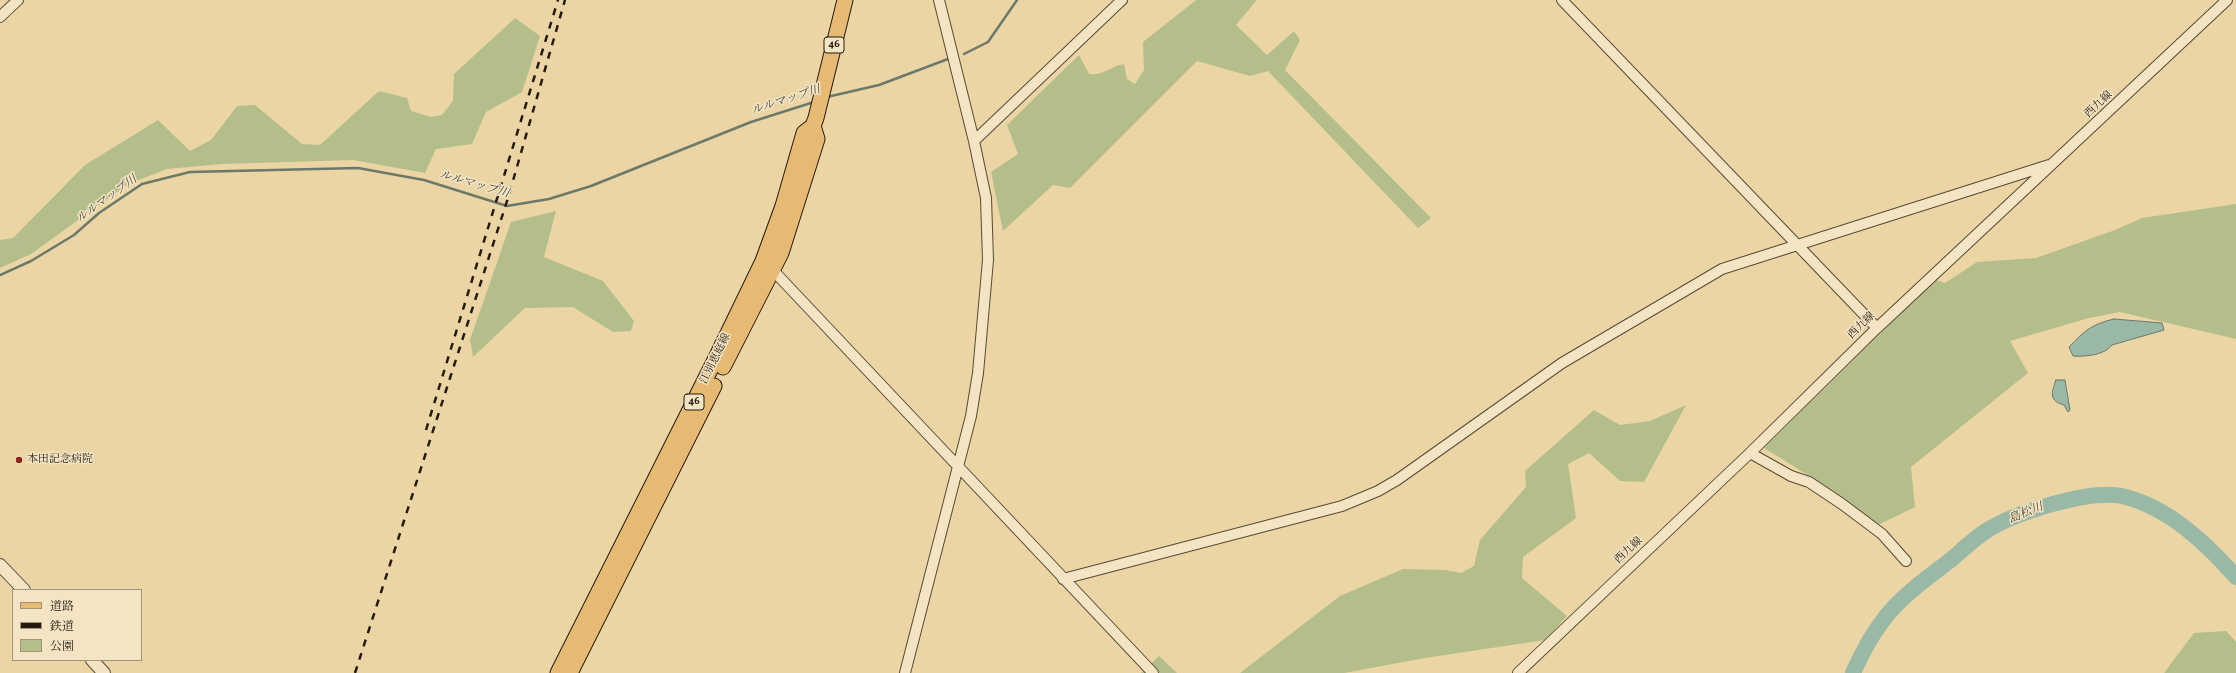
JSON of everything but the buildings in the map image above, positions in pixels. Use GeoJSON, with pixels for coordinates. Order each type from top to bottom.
{"type":"FeatureCollection","features":[{"type":"Feature","properties":{"kind":"main road","name":"江別恵庭線"},"geometry":{"type":"LineString","coordinates":[[558,673],[715,361],[791,225],[817,139],[814,122],[845,0]]}},
{"type":"Feature","properties":{"kind":"main road","name":"江別恵庭線"},"geometry":{"type":"LineString","coordinates":[[570,673],[768,266]]}},
{"type":"Feature","properties":{"kind":"street"},"geometry":{"type":"LineString","coordinates":[[0,17],[18,0]]}},
{"type":"Feature","properties":{"kind":"street"},"geometry":{"type":"LineString","coordinates":[[905,673],[971,416],[978,373],[988,260],[986,198],[974,141],[939,0]]}},
{"type":"Feature","properties":{"kind":"street"},"geometry":{"type":"LineString","coordinates":[[974,141],[1122,0]]}},
{"type":"Feature","properties":{"kind":"street"},"geometry":{"type":"LineString","coordinates":[[1562,0],[1877,328]]}},
{"type":"Feature","properties":{"kind":"street","name":"西九線"},"geometry":{"type":"LineString","coordinates":[[1518,673],[1750,453],[1877,328],[2049,165],[2063,155],[2227,0]]}},
{"type":"Feature","properties":{"kind":"street"},"geometry":{"type":"LineString","coordinates":[[1063,579],[1342,506],[1378,491],[1397,480],[1562,363],[1722,269],[2049,165]]}},
{"type":"Feature","properties":{"kind":"street"},"geometry":{"type":"LineString","coordinates":[[768,266],[1153,673]]}},
{"type":"Feature","properties":{"kind":"street"},"geometry":{"type":"LineString","coordinates":[[1750,453],[1791,476],[1809,482],[1842,504],[1882,534],[1906,561]]}},
{"type":"Feature","properties":{"kind":"street"},"geometry":{"type":"LineString","coordinates":[[0,565],[23,589]]}},
{"type":"Feature","properties":{"kind":"street"},"geometry":{"type":"LineString","coordinates":[[93,661],[104,673]]}},
{"type":"Feature","properties":{"kind":"green space"},"geometry":{"type":"Polygon","coordinates":[[[1196,0],[1257,0],[1236,25],[1267,55],[1294,31],[1300,40],[1285,70],[1431,218],[1418,228],[1268,71],[1250,76],[1197,61],[1070,188],[1053,185],[1003,231],[991,172],[1018,154],[1007,125],[1079,55],[1089,74],[1098,74],[1124,64],[1127,79],[1135,84],[1144,70],[1143,42],[1196,0]]]}},
{"type":"Feature","properties":{"kind":"green space"},"geometry":{"type":"Polygon","coordinates":[[[515,18],[540,36],[522,92],[486,112],[472,144],[436,149],[425,173],[353,160],[222,164],[167,169],[128,184],[31,254],[0,268],[0,240],[13,238],[85,165],[158,120],[190,151],[211,140],[237,106],[255,105],[302,144],[320,145],[379,91],[407,98],[411,111],[431,117],[442,115],[453,101],[454,74],[515,18]]]}},
{"type":"Feature","properties":{"kind":"green space"},"geometry":{"type":"Polygon","coordinates":[[[2236,204],[2236,339],[2120,312],[2089,318],[2010,341],[2028,373],[1911,467],[1915,507],[1878,525],[1819,482],[1764,448],[1935,280],[1945,283],[1977,262],[2036,258],[2115,230],[2142,218],[2236,204]]]}},
{"type":"Feature","properties":{"kind":"green space"},"geometry":{"type":"Polygon","coordinates":[[[556,211],[544,257],[603,281],[634,321],[631,331],[613,332],[573,307],[525,308],[473,357],[470,340],[511,222],[556,211]]]}},
{"type":"Feature","properties":{"kind":"green space"},"geometry":{"type":"Polygon","coordinates":[[[1686,405],[1644,482],[1620,481],[1589,453],[1568,464],[1576,518],[1523,557],[1522,578],[1567,616],[1545,640],[1425,658],[1344,673],[1240,673],[1340,596],[1403,569],[1445,570],[1461,573],[1474,566],[1480,540],[1526,487],[1525,471],[1594,410],[1620,425],[1650,421],[1686,405]]]}},
{"type":"Feature","properties":{"kind":"green space"},"geometry":{"type":"Polygon","coordinates":[[[2226,631],[2236,642],[2236,673],[2164,673],[2194,633],[2226,631]]]}},
{"type":"Feature","properties":{"kind":"green space"},"geometry":{"type":"Polygon","coordinates":[[[1159,656],[1177,673],[1141,673],[1159,656]]]}},
{"type":"Feature","properties":{"kind":"shaded area"},"geometry":{"type":"Polygon","coordinates":[[[2114,319],[2162,323],[2164,330],[2112,345],[2100,353],[2089,356],[2073,356],[2069,347],[2079,337],[2094,326],[2114,319]]]}},
{"type":"Feature","properties":{"kind":"shaded area"},"geometry":{"type":"Polygon","coordinates":[[[2056,380],[2065,380],[2070,410],[2068,412],[2064,405],[2056,401],[2052,396],[2056,380]]]}},
{"type":"Feature","properties":{"kind":"waterway","name":"ルルマップ川"},"geometry":{"type":"LineString","coordinates":[[964,54],[988,42],[1017,0]]}},
{"type":"Feature","properties":{"kind":"waterway","name":"ルルマップ川"},"geometry":{"type":"LineString","coordinates":[[827,97],[879,85],[948,59]]}},
{"type":"Feature","properties":{"kind":"waterway","name":"ルルマップ川"},"geometry":{"type":"LineString","coordinates":[[0,275],[31,261],[74,235],[99,213],[142,184],[190,172],[358,168],[424,180],[507,206],[549,199],[591,186],[751,122],[814,102]]}},
{"type":"Feature","properties":{"kind":"waterway","name":"島松川"},"geometry":{"type":"LineString","coordinates":[[1853,673],[1866,647],[1881,623],[1896,605],[1914,588],[1986,531],[2014,517],[2052,504],[2072,499],[2108,495],[2122,496],[2139,501],[2155,508],[2185,528],[2212,551],[2236,577]]}},
{"type":"Feature","properties":{"kind":"railway"},"geometry":{"type":"LineString","coordinates":[[426,430],[558,0]]}},
{"type":"Feature","properties":{"kind":"railway"},"geometry":{"type":"LineString","coordinates":[[355,673],[508,198],[565,0]]}},
{"type":"Feature","properties":{"kind":"place","name":"本田記念病院"},"geometry":{"type":"Point","coordinates":[19,460]}}]}
